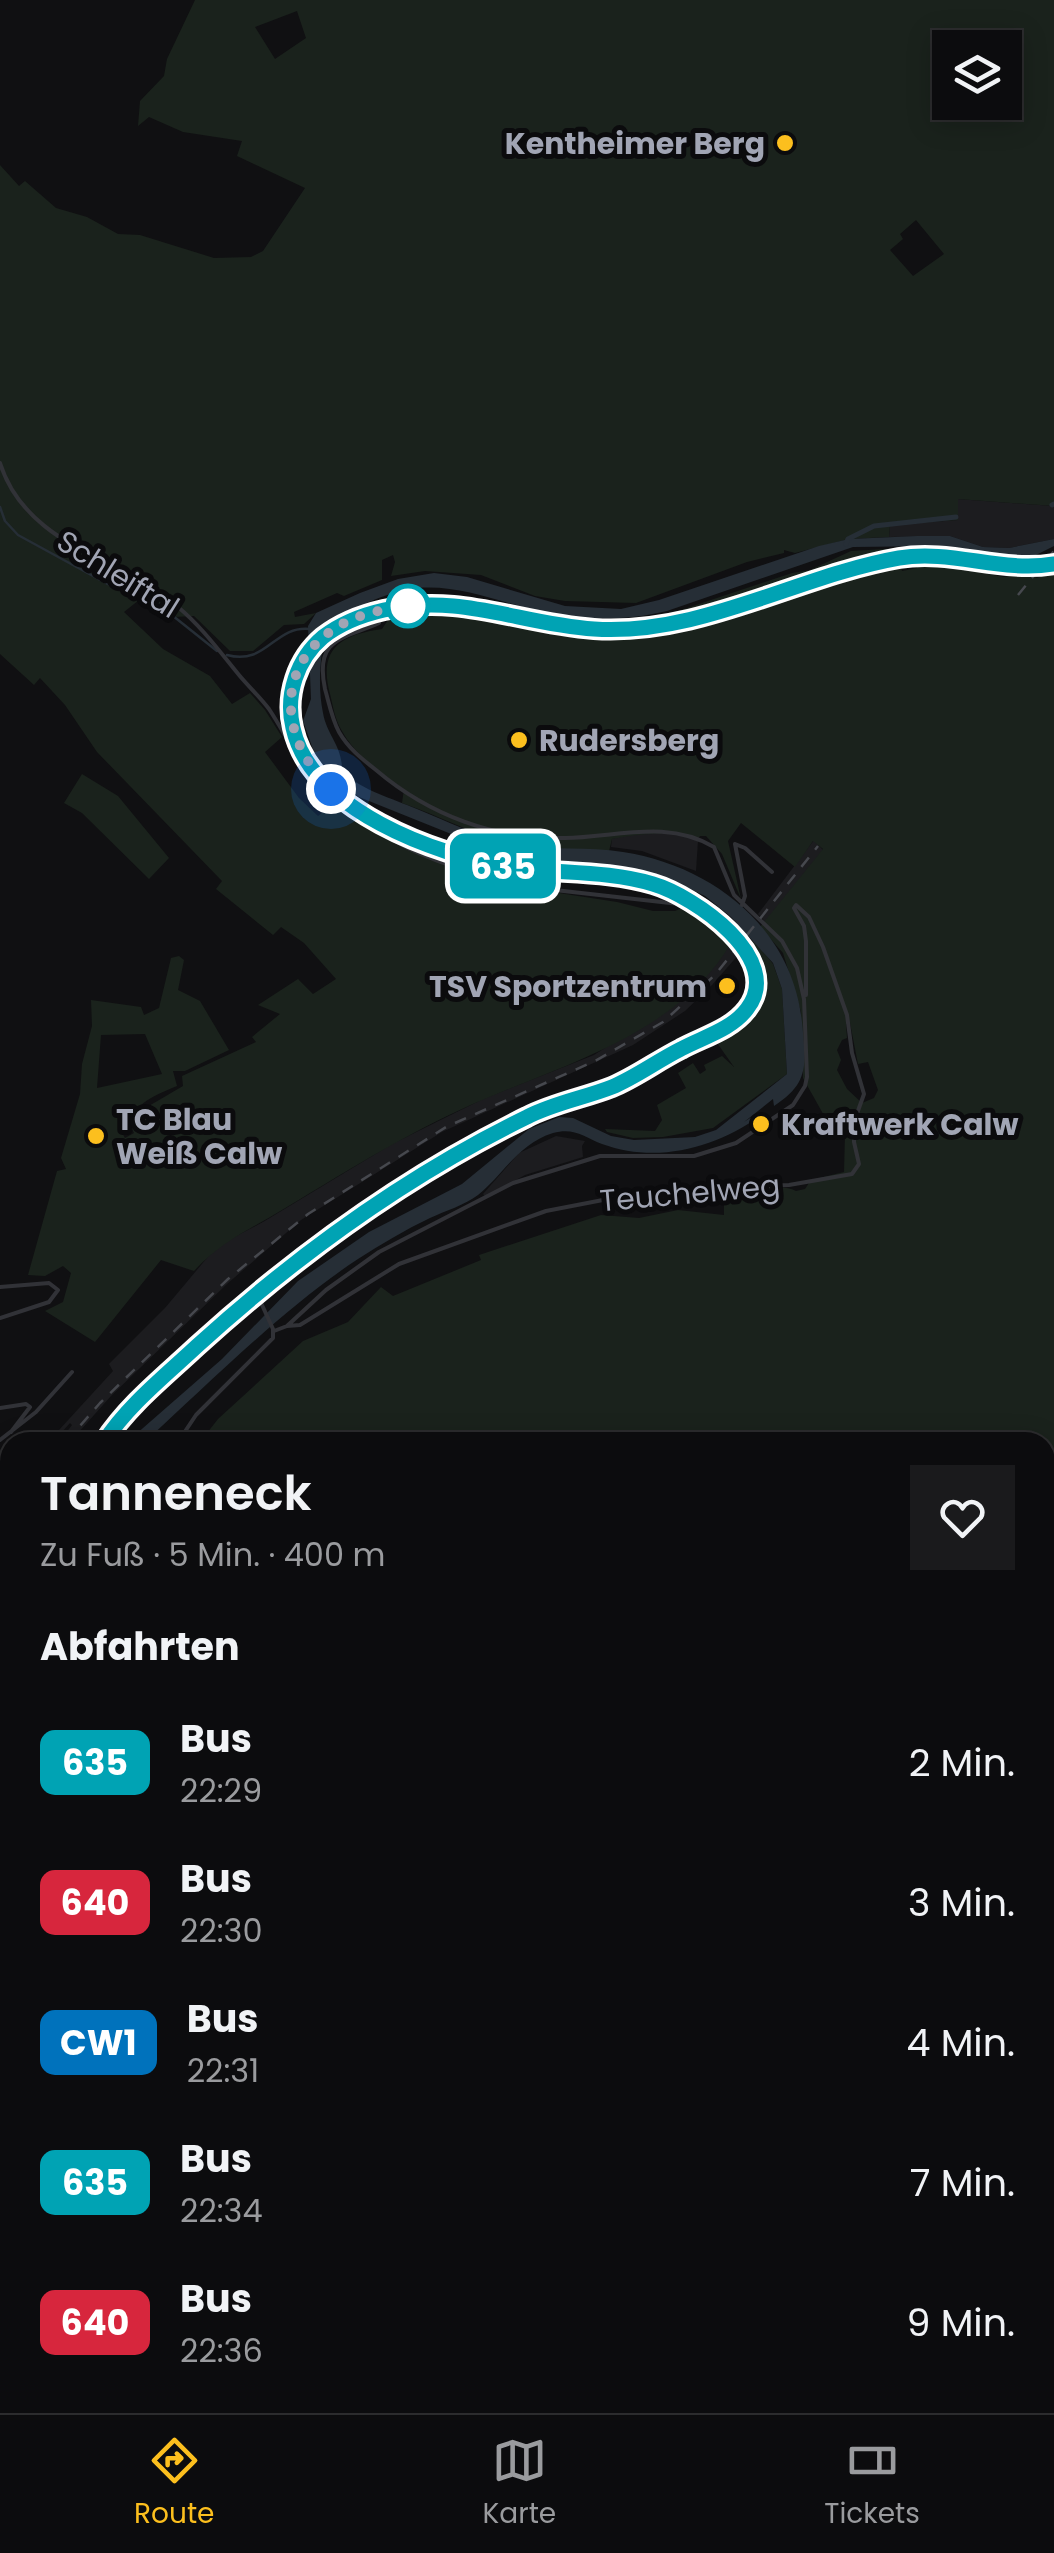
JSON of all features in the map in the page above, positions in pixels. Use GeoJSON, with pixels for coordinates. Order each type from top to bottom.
{"type":"FeatureCollection","features":[{"type":"Feature","properties":{"kind":"main road"},"geometry":{"type":"LineString","coordinates":[[111,1432],[164,1376],[256,1292],[328,1236],[434,1168],[528,1116],[617,1085],[712,1036],[749,1006],[756,990],[756,972],[743,946],[696,904],[666,888],[638,880],[516,868],[455,854],[376,820],[331,789],[298,746],[291,719],[291,695],[308,655],[334,629],[382,611],[417,604],[449,604],[572,626],[627,630],[698,616],[894,559],[943,556],[1017,568],[1054,564]]}},
{"type":"Feature","properties":{"kind":"street","name":"Schleiftal"},"geometry":{"type":"LineString","coordinates":[[0,463],[11,492],[32,518],[180,609],[268,707],[311,775],[375,829],[457,870],[528,887],[696,904]]}},
{"type":"Feature","properties":{"kind":"street"},"geometry":{"type":"LineString","coordinates":[[274,1330],[287,1326],[326,1290],[380,1252],[513,1183],[586,1159],[694,1156],[742,1140],[792,1105],[806,1086],[804,999],[798,968],[782,941],[734,895],[714,846],[687,833],[636,832],[565,838],[529,836],[465,823],[417,801],[357,756],[340,735],[324,686],[324,658],[338,639],[379,623],[382,611]]}},
{"type":"Feature","properties":{"kind":"street"},"geometry":{"type":"LineString","coordinates":[[742,905],[745,896],[734,844],[746,848],[772,872]]}},
{"type":"Feature","properties":{"kind":"street"},"geometry":{"type":"LineString","coordinates":[[511,880],[516,868]]}},
{"type":"Feature","properties":{"kind":"street","name":"Teuchelweg"},"geometry":{"type":"LineString","coordinates":[[287,1326],[300,1325],[400,1264],[546,1211],[634,1194],[737,1195],[767,1186],[852,1174],[859,1164],[854,1122],[863,1089],[833,971],[809,917],[796,905],[806,941],[804,999]]}},
{"type":"Feature","properties":{"kind":"street"},"geometry":{"type":"LineString","coordinates":[[0,1287],[50,1283],[58,1290],[43,1305],[0,1318]]}},
{"type":"Feature","properties":{"kind":"street"},"geometry":{"type":"LineString","coordinates":[[185,1432],[196,1415],[271,1341],[274,1330],[256,1292]]}},
{"type":"Feature","properties":{"kind":"street"},"geometry":{"type":"LineString","coordinates":[[11,1432],[36,1412],[72,1372]]}},
{"type":"Feature","properties":{"kind":"street"},"geometry":{"type":"LineString","coordinates":[[0,1408],[26,1404],[30,1407],[11,1432]]}},
{"type":"Feature","properties":{"kind":"shaded area"},"geometry":{"type":"Polygon","coordinates":[[[195,0],[1054,0],[1054,506],[958,499],[958,520],[890,525],[889,537],[849,539],[795,553],[784,550],[636,603],[535,596],[481,575],[425,571],[391,576],[393,555],[382,560],[382,580],[344,596],[337,593],[294,612],[295,617],[316,613],[304,624],[284,625],[253,651],[230,651],[194,616],[174,617],[144,596],[124,612],[163,649],[210,676],[232,704],[250,693],[282,737],[265,752],[299,798],[318,816],[334,803],[374,831],[418,853],[487,877],[522,872],[520,887],[653,911],[675,911],[688,905],[732,941],[711,972],[685,998],[623,1039],[410,1135],[238,1236],[194,1271],[161,1260],[95,1342],[45,1311],[63,1302],[71,1273],[63,1266],[45,1276],[28,1275],[57,1171],[66,1169],[61,1158],[80,1094],[82,1064],[92,1026],[91,1000],[141,1007],[144,1015],[159,1008],[171,958],[179,956],[184,960],[178,990],[200,1001],[229,1050],[185,1071],[173,1071],[177,1086],[138,1108],[122,1133],[125,1138],[134,1133],[131,1127],[142,1110],[183,1086],[182,1076],[256,1042],[252,1037],[280,1014],[258,1005],[298,979],[313,994],[336,979],[304,943],[281,927],[273,935],[216,889],[222,881],[97,752],[65,705],[40,678],[34,685],[0,654],[0,165],[19,186],[25,181],[56,208],[87,217],[118,234],[140,235],[214,258],[251,257],[263,251],[305,188],[237,156],[242,141],[183,132],[149,117],[138,126],[140,101],[164,76],[167,59],[195,0]],[[297,11],[255,27],[275,59],[306,38],[297,11]],[[916,220],[890,250],[913,276],[944,254],[916,220]],[[145,1034],[101,1035],[97,1088],[162,1074],[145,1034]]]}},
{"type":"Feature","properties":{"kind":"shaded area"},"geometry":{"type":"Polygon","coordinates":[[[958,499],[1054,506],[1054,539],[1009,548],[983,547],[950,536],[889,537],[890,525],[957,520],[958,499]]]}},
{"type":"Feature","properties":{"kind":"shaded area"},"geometry":{"type":"Polygon","coordinates":[[[950,536],[983,547],[1009,548],[1054,539],[1054,546],[1018,564],[961,555],[939,546],[853,547],[667,611],[630,617],[560,615],[458,590],[418,588],[370,602],[326,625],[320,669],[321,702],[342,772],[378,794],[491,839],[530,847],[597,849],[656,859],[717,887],[765,931],[782,958],[795,988],[802,1022],[803,1071],[786,1098],[774,1106],[773,1099],[744,1122],[758,1113],[760,1116],[724,1137],[685,1150],[623,1150],[567,1131],[541,1138],[473,1199],[402,1232],[331,1278],[248,1346],[156,1432],[138,1432],[222,1359],[298,1281],[369,1232],[462,1184],[529,1129],[559,1117],[573,1118],[611,1136],[634,1140],[695,1137],[716,1130],[787,1074],[782,989],[773,963],[731,917],[705,896],[664,877],[625,867],[501,854],[359,797],[331,777],[316,758],[303,721],[311,699],[308,626],[316,613],[398,579],[434,573],[467,577],[565,606],[621,609],[849,539],[950,536]]]}},
{"type":"Feature","properties":{"kind":"shaded area"},"geometry":{"type":"Polygon","coordinates":[[[951,549],[949,553],[914,550],[866,559],[696,610],[636,620],[672,613],[810,570],[851,551],[951,549]]]}},
{"type":"Feature","properties":{"kind":"shaded area"},"geometry":{"type":"Polygon","coordinates":[[[929,560],[1004,577],[1025,573],[1037,578],[1054,571],[1054,1432],[208,1432],[303,1341],[348,1322],[381,1287],[393,1296],[481,1260],[479,1255],[601,1215],[639,1218],[678,1210],[724,1215],[724,1201],[741,1200],[742,1196],[769,1189],[805,1189],[811,1180],[844,1172],[845,1134],[831,1128],[803,1078],[801,1012],[783,953],[760,927],[823,849],[813,841],[795,867],[741,823],[728,841],[741,899],[722,854],[706,836],[697,840],[665,834],[623,837],[612,839],[609,851],[538,848],[485,836],[402,803],[404,789],[362,756],[347,740],[338,722],[327,679],[330,655],[336,647],[354,635],[382,629],[390,617],[441,609],[475,613],[571,637],[621,637],[731,616],[900,564],[902,571],[917,568],[917,561],[929,560]],[[850,1023],[846,1024],[847,1038],[837,1050],[841,1060],[837,1070],[847,1089],[862,1103],[874,1098],[878,1090],[868,1062],[858,1064],[850,1023]]]}},
{"type":"Feature","properties":{"kind":"shaded area"},"geometry":{"type":"Polygon","coordinates":[[[82,774],[118,796],[169,858],[149,879],[82,813],[64,803],[82,774]]]}},
{"type":"Feature","properties":{"kind":"shaded area"},"geometry":{"type":"Polygon","coordinates":[[[674,832],[698,841],[696,871],[642,851],[611,847],[612,839],[627,834],[674,832]]]}},
{"type":"Feature","properties":{"kind":"shaded area"},"geometry":{"type":"Polygon","coordinates":[[[814,840],[823,850],[765,922],[758,914],[814,840]]]}},
{"type":"Feature","properties":{"kind":"shaded area"},"geometry":{"type":"Polygon","coordinates":[[[754,940],[773,964],[782,989],[787,1074],[713,1128],[663,1137],[633,1138],[607,1132],[605,1129],[655,1131],[662,1120],[657,1105],[686,1088],[678,1073],[693,1063],[700,1074],[706,1070],[704,1065],[722,1056],[734,1067],[715,1040],[745,1023],[763,1002],[766,974],[751,942],[754,940]]]}},
{"type":"Feature","properties":{"kind":"shaded area"},"geometry":{"type":"Polygon","coordinates":[[[731,943],[740,953],[712,985],[685,1011],[633,1045],[442,1132],[301,1220],[227,1284],[79,1432],[67,1432],[70,1423],[57,1432],[113,1371],[109,1364],[165,1308],[217,1246],[392,1144],[483,1099],[594,1055],[681,999],[731,943]]]}},
{"type":"Feature","properties":{"kind":"shaded area"},"geometry":{"type":"Polygon","coordinates":[[[556,1136],[585,1141],[583,1157],[525,1175],[486,1197],[483,1194],[519,1153],[556,1136]]]}},
{"type":"Feature","properties":{"kind":"waterway"},"geometry":{"type":"LineString","coordinates":[[0,507],[5,521],[18,535],[115,588],[136,590],[148,596],[217,651]]}},
{"type":"Feature","properties":{"kind":"waterway"},"geometry":{"type":"LineString","coordinates":[[846,544],[848,539],[874,526],[956,517]]}},
{"type":"Feature","properties":{"kind":"waterway"},"geometry":{"type":"LineString","coordinates":[[227,655],[252,655],[287,633],[310,629]]}},
{"type":"Feature","properties":{"kind":"railway"},"geometry":{"type":"LineString","coordinates":[[1018,595],[1054,551]]}},
{"type":"Feature","properties":{"kind":"railway"},"geometry":{"type":"LineString","coordinates":[[75,1432],[228,1279],[308,1214],[446,1127],[595,1061],[663,1022],[715,975],[818,846]]}},
{"type":"Feature","properties":{"kind":"bus line","name":"635"},"geometry":{"type":"LineString","coordinates":[[111,1432],[164,1376],[256,1292],[328,1236],[453,1157],[528,1116],[617,1085],[712,1036],[735,1021],[754,998],[757,980],[750,955],[698,905],[682,895],[638,880],[516,868],[455,854],[394,830],[331,789],[304,757],[291,719],[294,685],[315,645],[345,623],[406,606],[468,606],[561,625],[627,630],[698,616],[894,559],[943,556],[1017,568],[1054,564]]}},
{"type":"Feature","properties":{"kind":"place","name":"Kentheimer Berg"},"geometry":{"type":"Point","coordinates":[785,143]}},
{"type":"Feature","properties":{"kind":"place","name":"Rudersberg"},"geometry":{"type":"Point","coordinates":[519,740]}},
{"type":"Feature","properties":{"kind":"place","name":"TSV Sportzentrum"},"geometry":{"type":"Point","coordinates":[727,986]}},
{"type":"Feature","properties":{"kind":"place","name":"Kraftwerk Calw"},"geometry":{"type":"Point","coordinates":[761,1124]}},
{"type":"Feature","properties":{"kind":"place","name":"TC Blau Weiß Calw"},"geometry":{"type":"Point","coordinates":[96,1136]}},
{"type":"Feature","properties":{"kind":"route"},"geometry":{"type":"LineString","coordinates":[[331,789],[311,767],[294,733],[291,695],[297,674],[315,645],[334,629],[372,613],[408,606]]}}]}
